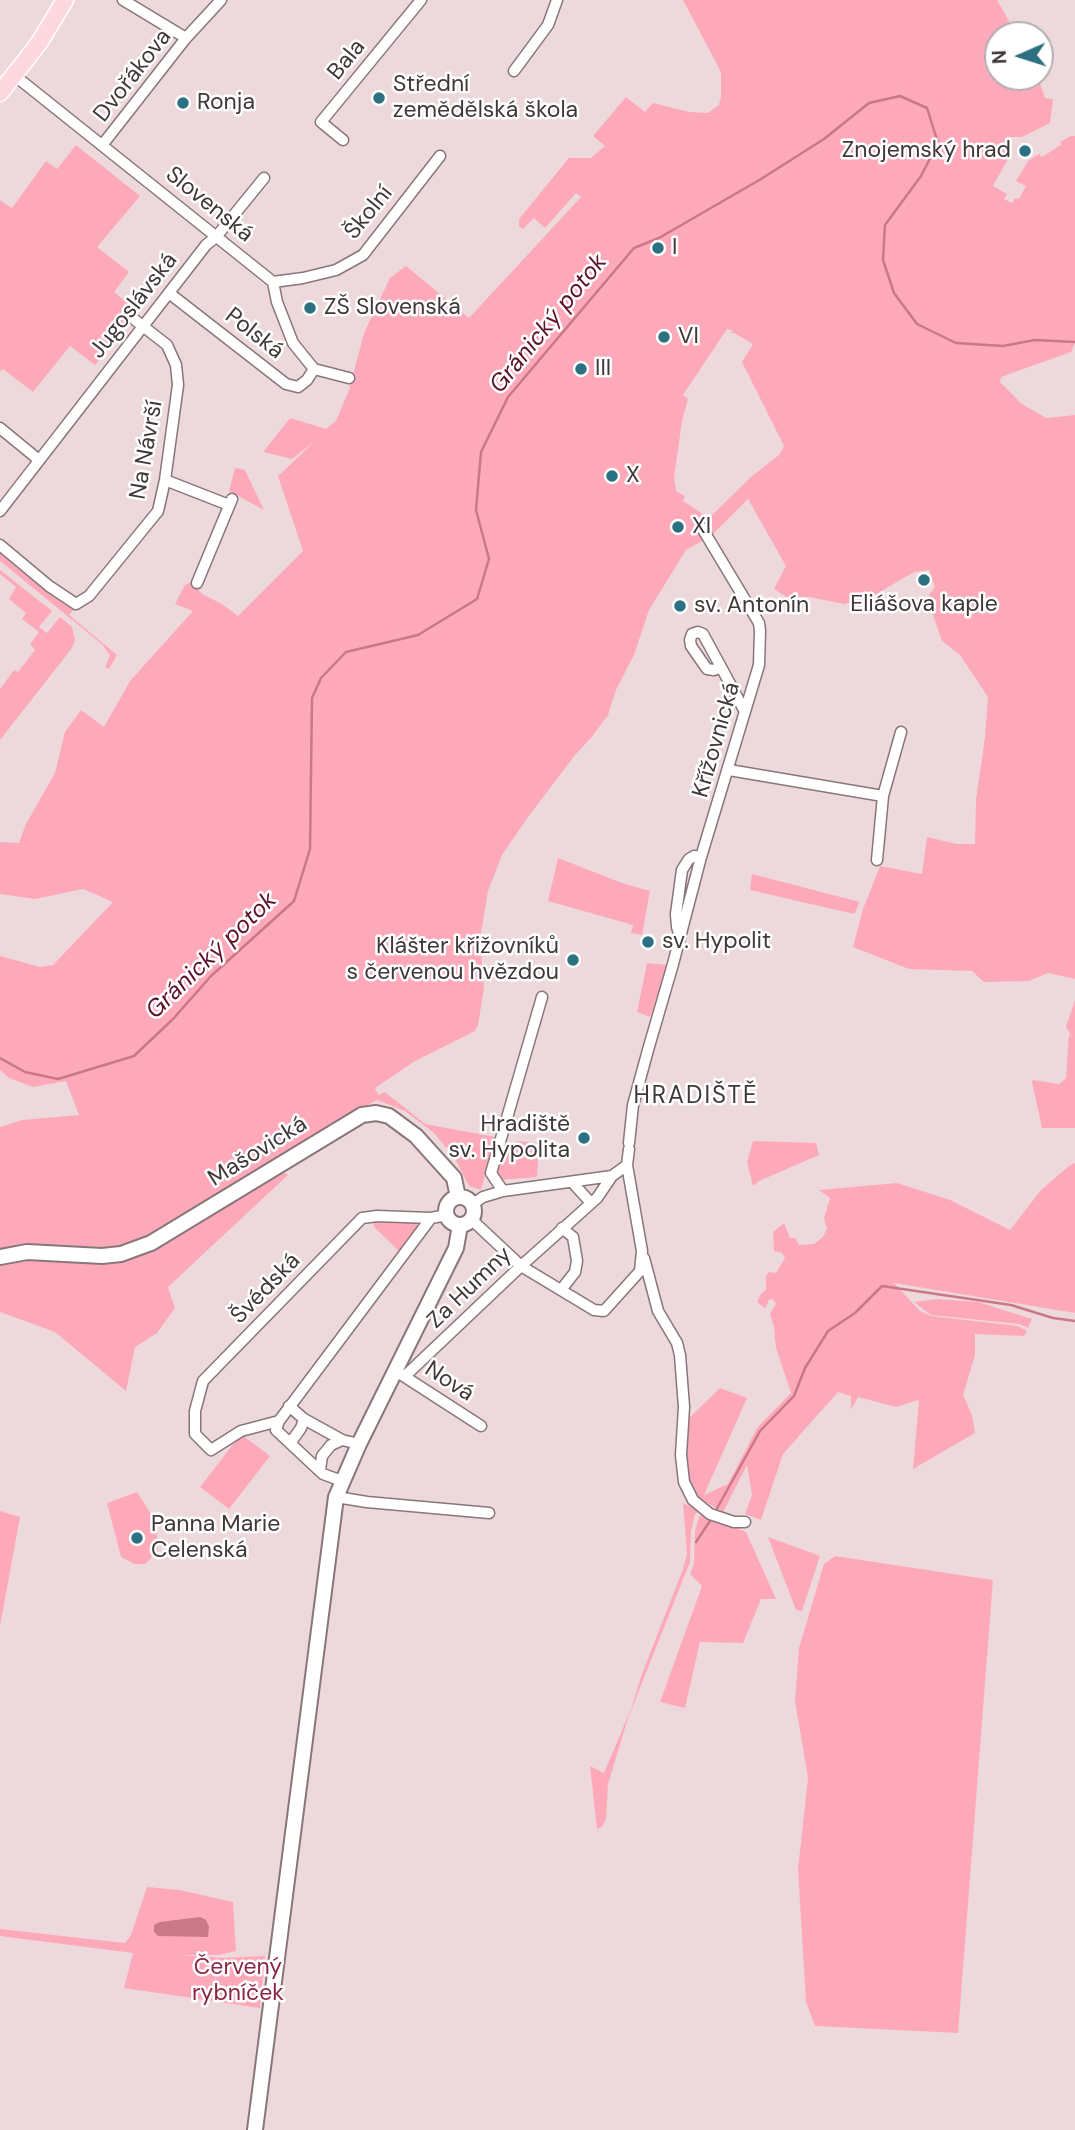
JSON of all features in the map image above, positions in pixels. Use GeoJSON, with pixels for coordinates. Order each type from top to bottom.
{"type":"FeatureCollection","features":[{"type":"Feature","properties":{"kind":"main road"},"geometry":{"type":"LineString","coordinates":[[0,93],[39,43],[65,0]]}},
{"type":"Feature","properties":{"kind":"street"},"geometry":{"type":"LineString","coordinates":[[123,0],[186,38]]}},
{"type":"Feature","properties":{"kind":"street","name":"Dvořákova"},"geometry":{"type":"LineString","coordinates":[[103,144],[186,38],[221,0]]}},
{"type":"Feature","properties":{"kind":"street"},"geometry":{"type":"LineString","coordinates":[[514,71],[548,24],[557,0]]}},
{"type":"Feature","properties":{"kind":"street","name":"Bala"},"geometry":{"type":"LineString","coordinates":[[342,140],[321,122],[416,2]]}},
{"type":"Feature","properties":{"kind":"street","name":"Slovenská"},"geometry":{"type":"LineString","coordinates":[[14,75],[273,282]]}},
{"type":"Feature","properties":{"kind":"street","name":"Školní"},"geometry":{"type":"LineString","coordinates":[[273,282],[336,271],[363,255],[440,156]]}},
{"type":"Feature","properties":{"kind":"street","name":"Jugoslávská"},"geometry":{"type":"LineString","coordinates":[[39,460],[139,323],[169,293],[264,178]]}},
{"type":"Feature","properties":{"kind":"street"},"geometry":{"type":"LineString","coordinates":[[273,282],[277,302],[293,344],[314,369],[349,378]]}},
{"type":"Feature","properties":{"kind":"street","name":"Polská"},"geometry":{"type":"LineString","coordinates":[[169,293],[286,384],[298,387],[314,369]]}},
{"type":"Feature","properties":{"kind":"street","name":"Na Návrší"},"geometry":{"type":"LineString","coordinates":[[0,545],[49,586],[76,604],[89,596],[158,511],[178,385],[176,365],[167,345],[139,323]]}},
{"type":"Feature","properties":{"kind":"street"},"geometry":{"type":"LineString","coordinates":[[0,428],[39,460],[0,511]]}},
{"type":"Feature","properties":{"kind":"street"},"geometry":{"type":"LineString","coordinates":[[165,480],[230,502],[197,583]]}},
{"type":"Feature","properties":{"kind":"street","name":"Křížovnická"},"geometry":{"type":"LineString","coordinates":[[702,528],[759,623],[759,665],[701,857],[694,856],[689,859],[682,870],[676,914],[681,937],[633,1105],[627,1165],[642,1251],[658,1311],[677,1343],[680,1355],[684,1407],[682,1473],[688,1492],[704,1509],[718,1518],[745,1522]]}},
{"type":"Feature","properties":{"kind":"street"},"geometry":{"type":"LineString","coordinates":[[721,667],[744,709]]}},
{"type":"Feature","properties":{"kind":"street"},"geometry":{"type":"LineString","coordinates":[[877,860],[883,796],[901,732]]}},
{"type":"Feature","properties":{"kind":"street"},"geometry":{"type":"LineString","coordinates":[[729,770],[883,796]]}},
{"type":"Feature","properties":{"kind":"street"},"geometry":{"type":"LineString","coordinates":[[256,2130],[336,1497],[359,1444],[400,1374],[466,1222],[474,1212],[491,1173],[542,997]]}},
{"type":"Feature","properties":{"kind":"street","name":"Mašovická"},"geometry":{"type":"LineString","coordinates":[[0,1257],[27,1252],[102,1256],[121,1254],[150,1243],[362,1115],[376,1113],[389,1116],[416,1136],[454,1178],[457,1197]]}},
{"type":"Feature","properties":{"kind":"street"},"geometry":{"type":"LineString","coordinates":[[627,1165],[612,1176],[503,1191],[478,1200],[457,1197],[449,1202],[447,1215],[452,1222],[466,1222],[521,1266],[593,1310],[604,1311],[640,1271],[642,1251]]}},
{"type":"Feature","properties":{"kind":"street"},"geometry":{"type":"LineString","coordinates":[[491,1173],[503,1191]]}},
{"type":"Feature","properties":{"kind":"street","name":"Za Humny"},"geometry":{"type":"LineString","coordinates":[[400,1374],[591,1203],[612,1176]]}},
{"type":"Feature","properties":{"kind":"street"},"geometry":{"type":"LineString","coordinates":[[572,1182],[591,1203]]}},
{"type":"Feature","properties":{"kind":"street"},"geometry":{"type":"LineString","coordinates":[[342,1481],[320,1470],[276,1430],[278,1421],[431,1218],[447,1215]]}},
{"type":"Feature","properties":{"kind":"street","name":"Švédská"},"geometry":{"type":"LineString","coordinates":[[278,1421],[241,1431],[211,1450],[195,1434],[195,1411],[203,1381],[362,1218],[431,1218]]}},
{"type":"Feature","properties":{"kind":"street"},"geometry":{"type":"LineString","coordinates":[[561,1290],[575,1272],[577,1261],[573,1237],[562,1228]]}},
{"type":"Feature","properties":{"kind":"street","name":"Nová"},"geometry":{"type":"LineString","coordinates":[[400,1374],[481,1426]]}},
{"type":"Feature","properties":{"kind":"street"},"geometry":{"type":"LineString","coordinates":[[289,1406],[304,1419],[342,1440],[359,1444]]}},
{"type":"Feature","properties":{"kind":"street"},"geometry":{"type":"LineString","coordinates":[[291,1442],[301,1429],[304,1419]]}},
{"type":"Feature","properties":{"kind":"street"},"geometry":{"type":"LineString","coordinates":[[320,1470],[321,1456],[331,1444],[342,1440]]}},
{"type":"Feature","properties":{"kind":"street"},"geometry":{"type":"LineString","coordinates":[[336,1497],[489,1513]]}},
{"type":"Feature","properties":{"kind":"green space"},"geometry":{"type":"Polygon","coordinates":[[[683,0],[997,0],[1009,21],[984,21],[984,91],[1043,91],[1045,98],[1053,99],[1050,123],[1022,137],[1007,137],[1009,157],[993,186],[1007,194],[1004,199],[1012,203],[1015,198],[1019,199],[1026,186],[1016,181],[1028,161],[1039,154],[1042,157],[1061,145],[1060,142],[1075,136],[1075,343],[1071,352],[1001,377],[1000,382],[1022,404],[1046,418],[1075,415],[1075,979],[1048,973],[1029,981],[984,982],[972,971],[909,969],[853,947],[863,909],[880,866],[922,874],[927,837],[957,844],[975,844],[976,800],[988,697],[960,655],[942,641],[927,598],[935,587],[929,570],[914,572],[875,595],[844,604],[809,597],[786,597],[774,589],[786,566],[748,499],[711,536],[686,550],[649,610],[634,655],[616,690],[608,715],[528,817],[502,855],[488,891],[480,939],[484,988],[475,1031],[415,1061],[375,1088],[378,1095],[385,1092],[425,1124],[495,1137],[481,1190],[469,1186],[454,1157],[434,1133],[405,1111],[377,1100],[347,1115],[287,1155],[148,1237],[102,1250],[27,1246],[0,1250],[0,1127],[22,1120],[79,1115],[66,1081],[33,1087],[9,1078],[0,1070],[0,956],[40,967],[53,965],[113,902],[83,889],[35,899],[0,894],[0,842],[19,843],[26,824],[55,773],[65,732],[81,710],[104,727],[130,681],[193,611],[175,604],[185,585],[192,582],[202,594],[238,616],[303,551],[278,476],[314,442],[292,459],[263,452],[290,418],[326,429],[336,421],[349,390],[364,333],[390,278],[406,266],[469,318],[581,197],[576,193],[545,228],[534,218],[523,229],[519,226],[519,219],[569,158],[591,158],[605,146],[593,136],[626,97],[645,112],[653,103],[689,112],[708,113],[719,105],[721,72],[683,0]],[[727,329],[683,395],[688,399],[674,478],[676,491],[685,496],[683,501],[709,518],[752,476],[779,455],[784,446],[742,362],[753,344],[730,333],[733,331],[727,329]]]}},
{"type":"Feature","properties":{"kind":"green space"},"geometry":{"type":"Polygon","coordinates":[[[76,145],[140,196],[97,247],[129,272],[114,292],[138,311],[95,365],[70,346],[33,392],[3,369],[0,371],[0,200],[12,208],[46,161],[57,169],[76,145]]]}},
{"type":"Feature","properties":{"kind":"green space"},"geometry":{"type":"Polygon","coordinates":[[[235,468],[245,470],[264,510],[229,491],[235,468]]]}},
{"type":"Feature","properties":{"kind":"green space"},"geometry":{"type":"Polygon","coordinates":[[[0,549],[53,591],[73,610],[69,615],[117,655],[109,669],[105,667],[110,656],[103,645],[0,561],[0,549]]]}},
{"type":"Feature","properties":{"kind":"green space"},"geometry":{"type":"Polygon","coordinates":[[[0,570],[52,611],[39,627],[47,633],[60,617],[72,627],[75,640],[72,648],[0,740],[0,689],[14,670],[18,672],[35,650],[30,644],[39,632],[22,619],[26,613],[9,599],[16,587],[0,574],[0,570]]]}},
{"type":"Feature","properties":{"kind":"green space"},"geometry":{"type":"Polygon","coordinates":[[[558,858],[650,891],[642,935],[631,933],[633,925],[548,901],[558,858]]]}},
{"type":"Feature","properties":{"kind":"green space"},"geometry":{"type":"Polygon","coordinates":[[[752,874],[860,902],[854,914],[750,890],[752,874]]]}},
{"type":"Feature","properties":{"kind":"green space"},"geometry":{"type":"Polygon","coordinates":[[[647,963],[668,965],[650,1017],[637,1012],[647,963]]]}},
{"type":"Feature","properties":{"kind":"green space"},"geometry":{"type":"Polygon","coordinates":[[[1075,1000],[1075,1128],[1042,1128],[1032,1082],[1059,1084],[1066,1078],[1069,1034],[1073,1039],[1066,1027],[1075,1000]]]}},
{"type":"Feature","properties":{"kind":"green space"},"geometry":{"type":"Polygon","coordinates":[[[517,1141],[539,1143],[537,1177],[500,1180],[496,1168],[504,1143],[516,1144],[517,1141]]]}},
{"type":"Feature","properties":{"kind":"green space"},"geometry":{"type":"Polygon","coordinates":[[[753,1141],[816,1143],[819,1155],[753,1186],[747,1162],[753,1141]]]}},
{"type":"Feature","properties":{"kind":"green space"},"geometry":{"type":"Polygon","coordinates":[[[1075,1163],[1075,1313],[894,1283],[920,1311],[931,1316],[1018,1326],[1027,1331],[1024,1336],[975,1334],[975,1355],[963,1395],[972,1415],[975,1433],[913,1469],[919,1400],[896,1407],[858,1397],[851,1410],[851,1396],[838,1392],[783,1454],[761,1520],[745,1514],[752,1495],[747,1465],[723,1512],[697,1497],[689,1486],[685,1459],[687,1420],[720,1388],[747,1398],[704,1495],[728,1484],[757,1428],[791,1393],[776,1348],[770,1314],[776,1304],[773,1299],[769,1300],[765,1308],[757,1302],[766,1290],[766,1276],[769,1272],[776,1273],[785,1258],[782,1253],[774,1251],[773,1232],[784,1223],[790,1238],[795,1238],[799,1245],[814,1244],[823,1237],[827,1228],[824,1218],[830,1198],[819,1190],[897,1183],[950,1200],[1010,1230],[1041,1190],[1075,1163]]]}},
{"type":"Feature","properties":{"kind":"green space"},"geometry":{"type":"Polygon","coordinates":[[[283,1172],[288,1175],[168,1287],[175,1308],[157,1333],[135,1347],[126,1391],[55,1332],[0,1312],[0,1263],[153,1249],[283,1172]]]}},
{"type":"Feature","properties":{"kind":"green space"},"geometry":{"type":"Polygon","coordinates":[[[372,1221],[415,1222],[420,1228],[402,1254],[375,1228],[372,1221]]]}},
{"type":"Feature","properties":{"kind":"green space"},"geometry":{"type":"Polygon","coordinates":[[[937,1299],[978,1302],[1032,1319],[1028,1328],[1019,1324],[931,1315],[914,1302],[937,1299]]]}},
{"type":"Feature","properties":{"kind":"green space"},"geometry":{"type":"Polygon","coordinates":[[[241,1434],[270,1456],[229,1509],[200,1487],[241,1434]]]}},
{"type":"Feature","properties":{"kind":"green space"},"geometry":{"type":"Polygon","coordinates":[[[137,1492],[156,1522],[158,1551],[145,1564],[134,1564],[121,1557],[107,1503],[137,1492]]]}},
{"type":"Feature","properties":{"kind":"green space"},"geometry":{"type":"Polygon","coordinates":[[[683,1503],[699,1511],[695,1514],[691,1531],[690,1562],[628,1718],[608,1784],[606,1819],[602,1827],[597,1829],[590,1766],[604,1773],[683,1569],[687,1554],[683,1503]]]}},
{"type":"Feature","properties":{"kind":"green space"},"geometry":{"type":"Polygon","coordinates":[[[0,1511],[20,1517],[0,1626],[0,1511]]]}},
{"type":"Feature","properties":{"kind":"green space"},"geometry":{"type":"Polygon","coordinates":[[[703,1513],[746,1532],[776,1599],[761,1599],[743,1643],[700,1642],[685,1708],[660,1702],[702,1586],[690,1574],[694,1564],[695,1531],[703,1513]]]}},
{"type":"Feature","properties":{"kind":"green space"},"geometry":{"type":"Polygon","coordinates":[[[768,1537],[820,1556],[802,1611],[796,1610],[768,1537]]]}},
{"type":"Feature","properties":{"kind":"green space"},"geometry":{"type":"Polygon","coordinates":[[[835,1556],[993,1580],[958,2033],[815,2026],[806,2002],[798,1869],[808,1778],[795,1701],[799,1648],[824,1564],[835,1556]]]}},
{"type":"Feature","properties":{"kind":"green space","name":"Červený rybníček"},"geometry":{"type":"Polygon","coordinates":[[[147,1887],[180,1890],[233,1902],[236,1951],[219,1955],[183,1955],[222,1958],[265,1956],[260,2008],[124,1988],[133,1953],[0,1936],[0,1929],[125,1943],[131,1935],[147,1887]]]}},
{"type":"Feature","properties":{"kind":"shaded area"},"geometry":{"type":"Polygon","coordinates":[[[200,1917],[206,1920],[209,1927],[208,1937],[158,1936],[154,1932],[154,1925],[160,1922],[200,1917]]]}},
{"type":"Feature","properties":{"kind":"waterway","name":"Gránický potok"},"geometry":{"type":"LineString","coordinates":[[0,1058],[25,1072],[58,1079],[134,1056],[173,1019],[211,976],[294,901],[310,849],[312,698],[321,678],[346,652],[418,635],[477,599],[489,559],[476,510],[481,452],[508,397],[634,248],[659,238],[761,179],[824,139],[869,103],[900,96],[927,108],[938,143],[921,176],[885,225],[883,260],[894,293],[917,324],[956,343],[1003,346],[1035,340],[1075,342]]}},
{"type":"Feature","properties":{"kind":"waterway"},"geometry":{"type":"LineString","coordinates":[[715,1512],[760,1431],[794,1396],[805,1368],[828,1331],[855,1313],[882,1286],[1011,1305],[1053,1318],[1075,1321]]}},
{"type":"Feature","properties":{"kind":"waterway"},"geometry":{"type":"LineString","coordinates":[[696,1542],[712,1518]]}},
{"type":"Feature","properties":{"kind":"place","name":"Střední zemědělská škola"},"geometry":{"type":"Point","coordinates":[379,98]}},
{"type":"Feature","properties":{"kind":"place","name":"Ronja"},"geometry":{"type":"Point","coordinates":[183,103]}},
{"type":"Feature","properties":{"kind":"place","name":"Znojemský hrad"},"geometry":{"type":"Point","coordinates":[1025,151]}},
{"type":"Feature","properties":{"kind":"place","name":"I"},"geometry":{"type":"Point","coordinates":[658,248]}},
{"type":"Feature","properties":{"kind":"place","name":"ZŠ Slovenská"},"geometry":{"type":"Point","coordinates":[310,308]}},
{"type":"Feature","properties":{"kind":"place","name":"VI"},"geometry":{"type":"Point","coordinates":[664,337]}},
{"type":"Feature","properties":{"kind":"place","name":"III"},"geometry":{"type":"Point","coordinates":[581,369]}},
{"type":"Feature","properties":{"kind":"place","name":"X"},"geometry":{"type":"Point","coordinates":[612,476]}},
{"type":"Feature","properties":{"kind":"place","name":"XI"},"geometry":{"type":"Point","coordinates":[678,527]}},
{"type":"Feature","properties":{"kind":"place","name":"Eliášova kaple"},"geometry":{"type":"Point","coordinates":[924,580]}},
{"type":"Feature","properties":{"kind":"place","name":"sv. Antonín"},"geometry":{"type":"Point","coordinates":[680,606]}},
{"type":"Feature","properties":{"kind":"place","name":"sv. Hypolit"},"geometry":{"type":"Point","coordinates":[648,942]}},
{"type":"Feature","properties":{"kind":"place","name":"Klášter křižovníků s červenou hvězdou"},"geometry":{"type":"Point","coordinates":[573,960]}},
{"type":"Feature","properties":{"kind":"place","name":"Hradiště sv. Hypolita"},"geometry":{"type":"Point","coordinates":[584,1138]}},
{"type":"Feature","properties":{"kind":"place","name":"Panna Marie Celenská"},"geometry":{"type":"Point","coordinates":[137,1538]}},
{"type":"Feature","properties":{"kind":"district","name":"HRADIŠTĚ"},"geometry":{"type":"Point","coordinates":[696,1097]}}]}
